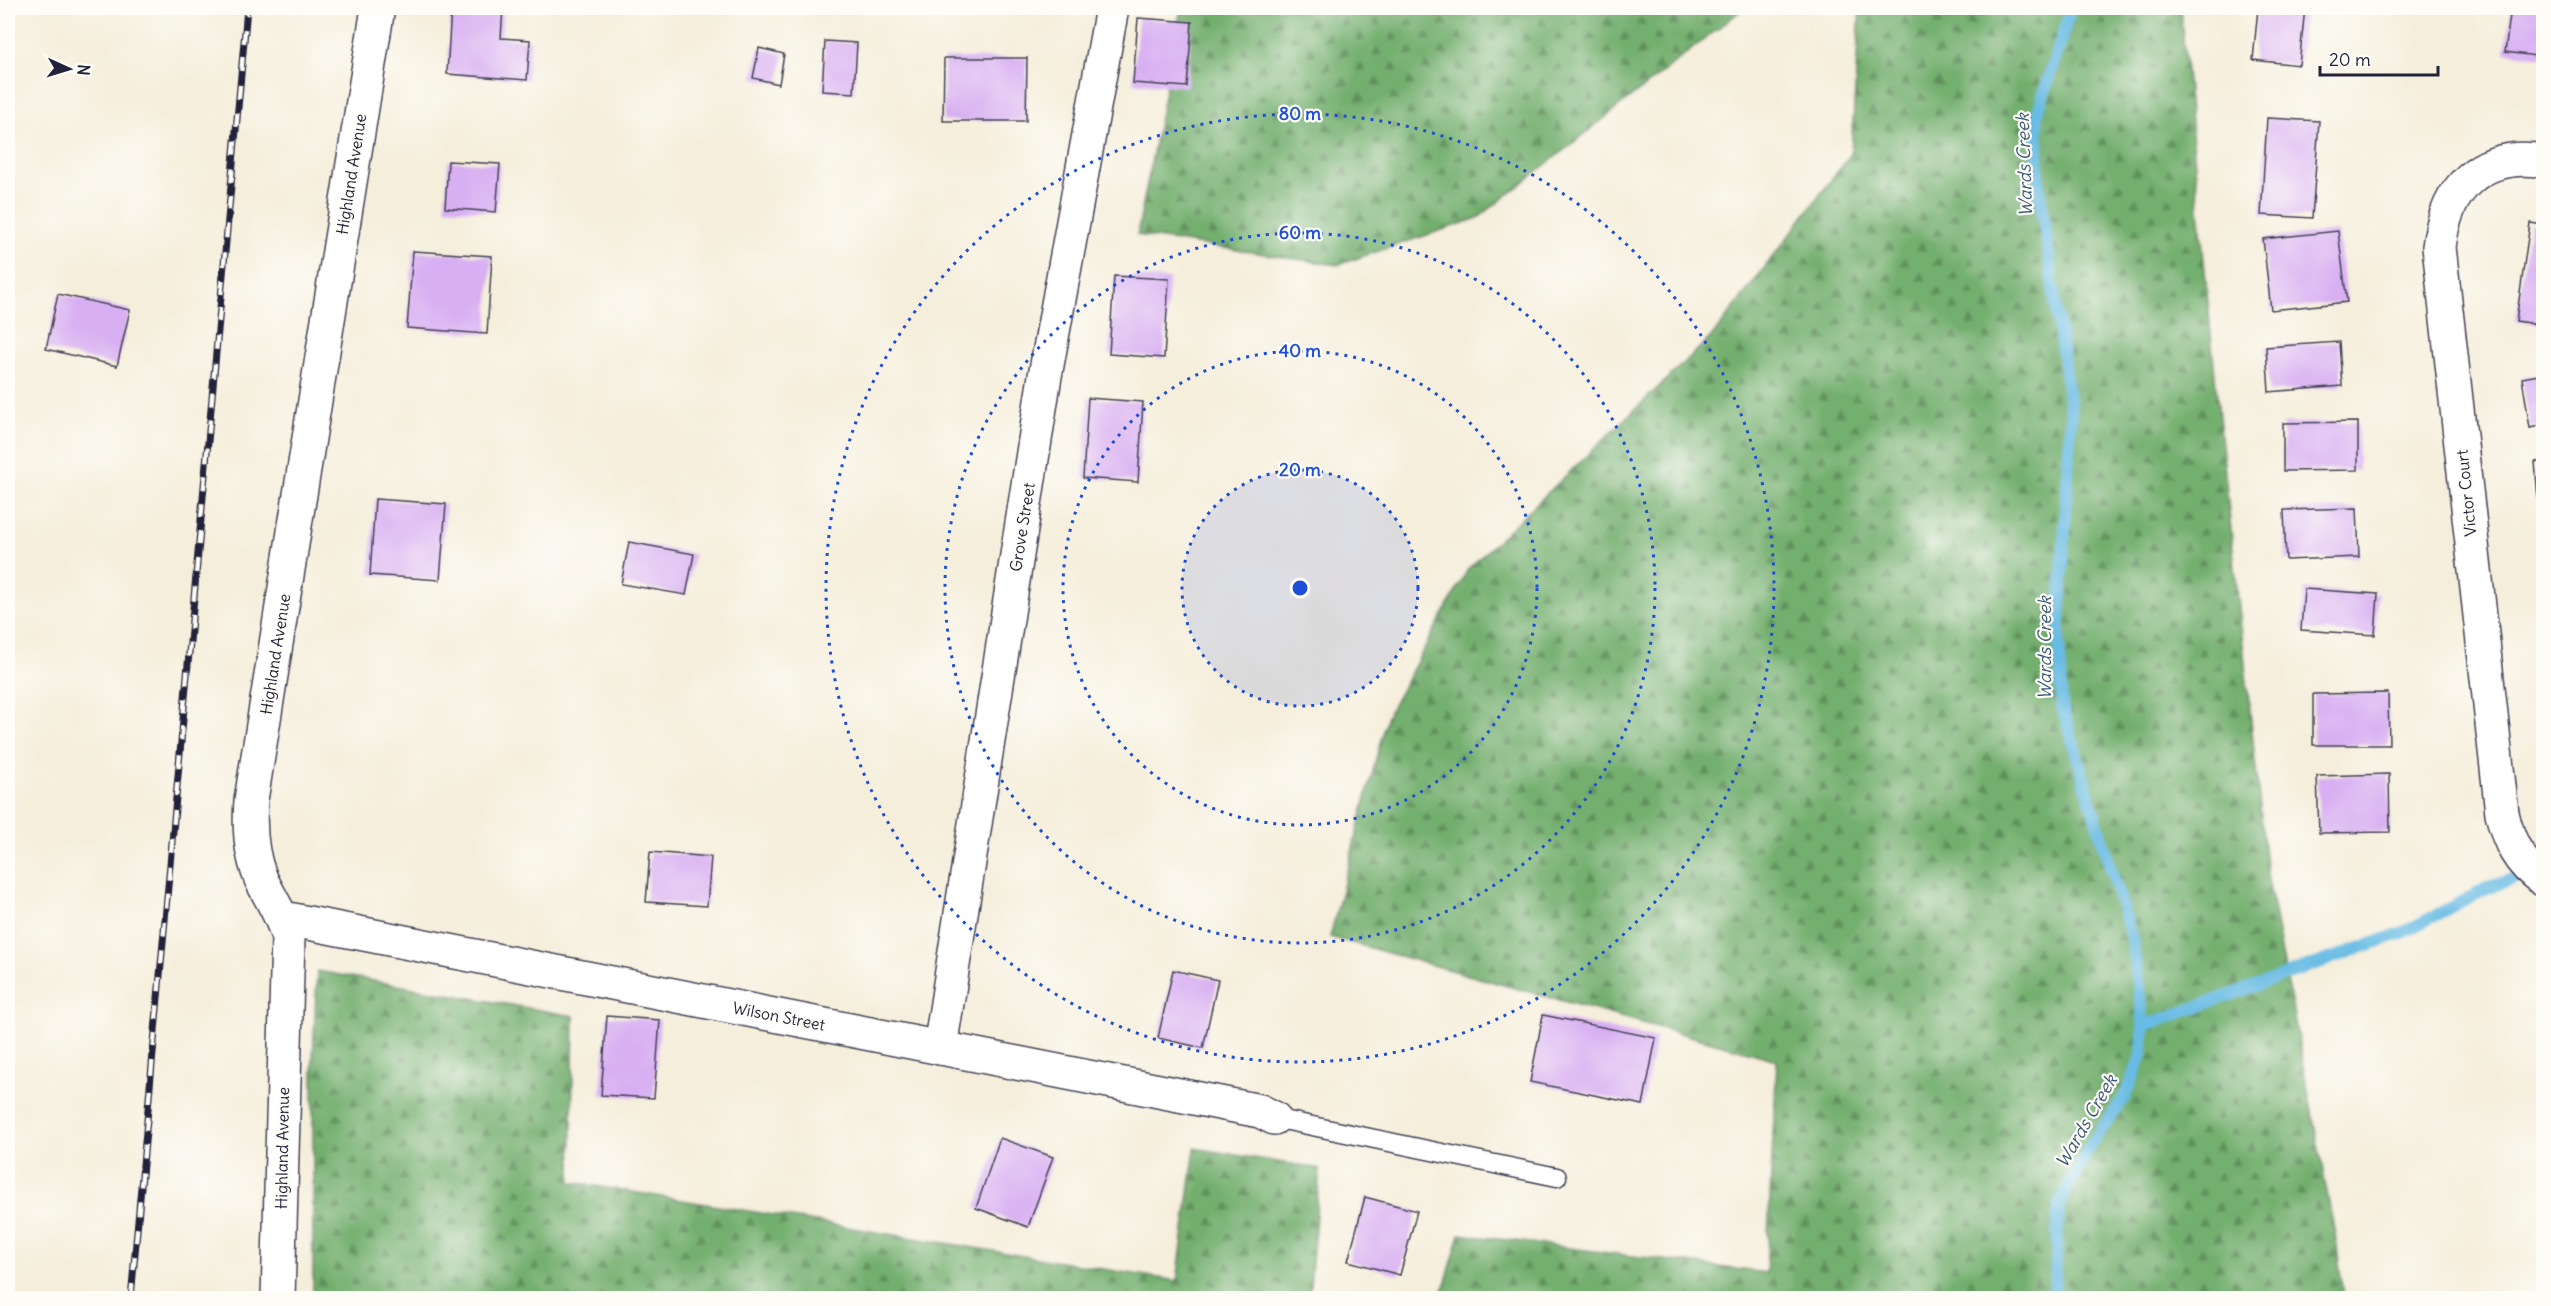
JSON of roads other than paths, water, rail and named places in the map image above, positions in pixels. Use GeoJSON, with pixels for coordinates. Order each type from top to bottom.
{"type":"FeatureCollection","features":[{"type":"Feature","properties":{"kind":"street","name":"Highland Avenue"},"geometry":{"type":"LineString","coordinates":[[278,1299],[288,938],[283,918],[261,878],[253,853],[249,827],[251,800],[378,8]]}},
{"type":"Feature","properties":{"kind":"street","name":"Grove Street"},"geometry":{"type":"LineString","coordinates":[[940,1048],[1045,376],[1112,8]]}},
{"type":"Feature","properties":{"kind":"street","name":"Victor Court"},"geometry":{"type":"LineString","coordinates":[[2544,161],[2515,159],[2490,165],[2468,179],[2452,198],[2442,222],[2439,247],[2502,813],[2507,835],[2517,855],[2532,872],[2544,880]]}},
{"type":"Feature","properties":{"kind":"street","name":"Wilson Street"},"geometry":{"type":"LineString","coordinates":[[283,918],[1260,1112],[1274,1118]]}},
{"type":"Feature","properties":{"kind":"lane"},"geometry":{"type":"LineString","coordinates":[[1274,1118],[1557,1177]]}},
{"type":"Feature","properties":{"kind":"waterway","name":"Wards Creek"},"geometry":{"type":"LineString","coordinates":[[2054,1298],[2059,1205],[2092,1142],[2124,1098],[2142,1055],[2144,1026],[2132,939],[2062,706],[2059,637],[2071,413],[2039,187],[2037,115],[2071,8]]}},
{"type":"Feature","properties":{"kind":"waterway"},"geometry":{"type":"LineString","coordinates":[[2144,1026],[2404,932],[2487,888],[2530,873]]}},
{"type":"Feature","properties":{"kind":"railway"},"geometry":{"type":"LineString","coordinates":[[131,1298],[247,8]]}}]}
